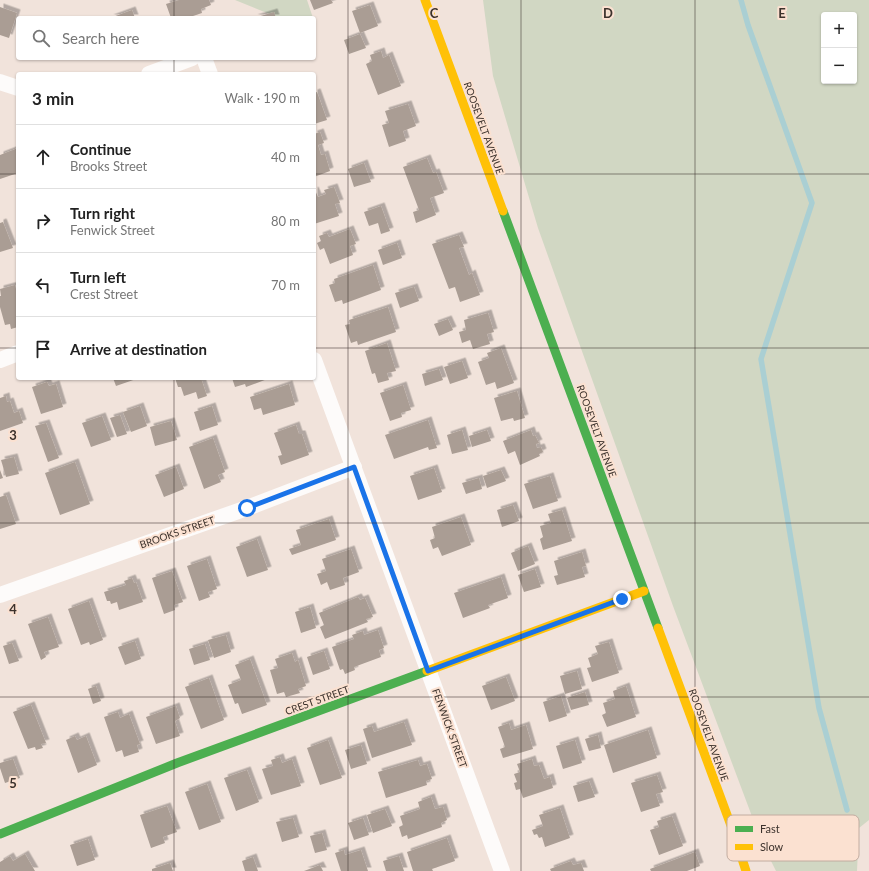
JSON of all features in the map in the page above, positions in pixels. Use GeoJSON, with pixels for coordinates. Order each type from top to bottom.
{"type":"FeatureCollection","features":[{"type":"Feature","properties":{"kind":"main road","name":"ROOSEVELT AVENUE"},"geometry":{"type":"LineString","coordinates":[[425,0],[727,815]]}},
{"type":"Feature","properties":{"kind":"main road","name":"CREST STREET"},"geometry":{"type":"LineString","coordinates":[[0,834],[176,763],[644,591]]}},
{"type":"Feature","properties":{"kind":"main road","name":"ROOSEVELT AVENUE"},"geometry":{"type":"LineString","coordinates":[[743,861],[746,871]]}},
{"type":"Feature","properties":{"kind":"street"},"geometry":{"type":"LineString","coordinates":[[154,72],[187,60]]}},
{"type":"Feature","properties":{"kind":"street"},"geometry":{"type":"LineString","coordinates":[[205,60],[209,72]]}},
{"type":"Feature","properties":{"kind":"street"},"geometry":{"type":"LineString","coordinates":[[0,82],[16,87]]}},
{"type":"Feature","properties":{"kind":"street"},"geometry":{"type":"LineString","coordinates":[[0,360],[16,354]]}},
{"type":"Feature","properties":{"kind":"street","name":"FENWICK STREET"},"geometry":{"type":"LineString","coordinates":[[316,365],[502,871]]}},
{"type":"Feature","properties":{"kind":"street","name":"BROOKS STREET"},"geometry":{"type":"LineString","coordinates":[[0,595],[247,508],[354,467]]}},
{"type":"Feature","properties":{"kind":"green space"},"geometry":{"type":"Polygon","coordinates":[[[235,0],[307,0],[312,16],[274,16],[235,0]]]}},
{"type":"Feature","properties":{"kind":"green space"},"geometry":{"type":"Polygon","coordinates":[[[483,0],[869,0],[869,820],[859,828],[859,815],[751,815],[673,606],[538,228],[493,76],[483,0]]]}},
{"type":"Feature","properties":{"kind":"green space"},"geometry":{"type":"Polygon","coordinates":[[[771,861],[857,861],[857,871],[776,871],[771,861]]]}},
{"type":"Feature","properties":{"kind":"building"},"geometry":{"type":"Polygon","coordinates":[[[179,0],[209,0],[211,5],[201,9],[202,13],[193,16],[170,16],[166,4],[179,0]]]}},
{"type":"Feature","properties":{"kind":"building"},"geometry":{"type":"Polygon","coordinates":[[[310,0],[331,0],[333,3],[314,10],[310,0]]]}},
{"type":"Feature","properties":{"kind":"building"},"geometry":{"type":"Polygon","coordinates":[[[370,5],[378,26],[360,33],[352,11],[370,5]]]}},
{"type":"Feature","properties":{"kind":"building"},"geometry":{"type":"Polygon","coordinates":[[[0,7],[17,13],[9,38],[0,35],[0,7]]]}},
{"type":"Feature","properties":{"kind":"building"},"geometry":{"type":"Polygon","coordinates":[[[132,10],[134,16],[116,16],[132,10]]]}},
{"type":"Feature","properties":{"kind":"building"},"geometry":{"type":"Polygon","coordinates":[[[274,12],[275,16],[261,16],[274,12]]]}},
{"type":"Feature","properties":{"kind":"building"},"geometry":{"type":"Polygon","coordinates":[[[360,34],[366,48],[349,54],[344,40],[360,34]]]}},
{"type":"Feature","properties":{"kind":"building"},"geometry":{"type":"Polygon","coordinates":[[[381,51],[383,58],[389,55],[401,86],[378,95],[366,64],[372,61],[370,55],[381,51]]]}},
{"type":"Feature","properties":{"kind":"building"},"geometry":{"type":"Polygon","coordinates":[[[316,92],[327,120],[316,123],[316,92]]]}},
{"type":"Feature","properties":{"kind":"building"},"geometry":{"type":"Polygon","coordinates":[[[408,104],[416,126],[403,131],[406,141],[389,147],[382,125],[389,123],[385,111],[408,104]]]}},
{"type":"Feature","properties":{"kind":"building"},"geometry":{"type":"Polygon","coordinates":[[[320,132],[324,143],[318,145],[321,155],[325,154],[330,171],[316,176],[316,133],[320,132]]]}},
{"type":"Feature","properties":{"kind":"building"},"geometry":{"type":"Polygon","coordinates":[[[16,149],[16,174],[0,179],[0,155],[16,149]]]}},
{"type":"Feature","properties":{"kind":"building"},"geometry":{"type":"Polygon","coordinates":[[[427,158],[433,173],[436,172],[444,193],[430,198],[436,215],[416,223],[413,212],[419,210],[403,167],[427,158]]]}},
{"type":"Feature","properties":{"kind":"building"},"geometry":{"type":"Polygon","coordinates":[[[364,163],[371,182],[354,187],[348,169],[364,163]]]}},
{"type":"Feature","properties":{"kind":"building"},"geometry":{"type":"Polygon","coordinates":[[[334,187],[340,203],[335,204],[339,216],[316,223],[316,192],[318,197],[326,194],[324,190],[334,187]]]}},
{"type":"Feature","properties":{"kind":"building"},"geometry":{"type":"Polygon","coordinates":[[[381,206],[390,231],[381,234],[378,223],[369,226],[364,212],[381,206]]]}},
{"type":"Feature","properties":{"kind":"building"},"geometry":{"type":"Polygon","coordinates":[[[3,222],[13,248],[0,252],[0,223],[3,222]]]}},
{"type":"Feature","properties":{"kind":"building"},"geometry":{"type":"Polygon","coordinates":[[[350,229],[356,244],[350,246],[353,255],[330,264],[324,248],[320,250],[317,243],[321,241],[319,236],[327,233],[329,237],[350,229]]]}},
{"type":"Feature","properties":{"kind":"building"},"geometry":{"type":"Polygon","coordinates":[[[459,235],[464,247],[459,248],[469,275],[472,273],[480,295],[460,302],[455,287],[449,289],[432,244],[459,235]]]}},
{"type":"Feature","properties":{"kind":"building"},"geometry":{"type":"Polygon","coordinates":[[[397,243],[402,258],[383,265],[378,250],[397,243]]]}},
{"type":"Feature","properties":{"kind":"building"},"geometry":{"type":"Polygon","coordinates":[[[373,265],[381,290],[343,304],[342,300],[335,302],[329,285],[335,283],[334,279],[373,265]]]}},
{"type":"Feature","properties":{"kind":"building"},"geometry":{"type":"Polygon","coordinates":[[[15,285],[16,328],[11,329],[10,324],[5,325],[0,307],[0,289],[15,285]]]}},
{"type":"Feature","properties":{"kind":"building"},"geometry":{"type":"Polygon","coordinates":[[[414,287],[419,301],[400,308],[395,293],[414,287]]]}},
{"type":"Feature","properties":{"kind":"building"},"geometry":{"type":"Polygon","coordinates":[[[388,307],[396,332],[358,345],[357,341],[351,343],[345,325],[350,324],[349,320],[388,307]]]}},
{"type":"Feature","properties":{"kind":"building"},"geometry":{"type":"Polygon","coordinates":[[[488,313],[494,332],[487,334],[490,344],[473,349],[470,340],[462,343],[459,332],[466,330],[464,320],[488,313]]]}},
{"type":"Feature","properties":{"kind":"building"},"geometry":{"type":"Polygon","coordinates":[[[448,319],[453,330],[439,336],[434,324],[448,319]]]}},
{"type":"Feature","properties":{"kind":"building"},"geometry":{"type":"Polygon","coordinates":[[[387,343],[396,371],[387,373],[389,380],[378,383],[375,373],[372,374],[365,351],[387,343]]]}},
{"type":"Feature","properties":{"kind":"building"},"geometry":{"type":"Polygon","coordinates":[[[501,348],[514,383],[497,389],[495,382],[486,385],[478,362],[489,358],[487,353],[501,348]]]}},
{"type":"Feature","properties":{"kind":"building"},"geometry":{"type":"Polygon","coordinates":[[[462,361],[468,378],[450,384],[444,367],[462,361]]]}},
{"type":"Feature","properties":{"kind":"building"},"geometry":{"type":"Polygon","coordinates":[[[439,369],[443,380],[425,386],[422,374],[439,369]]]}},
{"type":"Feature","properties":{"kind":"building"},"geometry":{"type":"Polygon","coordinates":[[[114,380],[133,380],[116,386],[114,380]]]}},
{"type":"Feature","properties":{"kind":"building"},"geometry":{"type":"Polygon","coordinates":[[[176,380],[202,380],[207,396],[198,399],[196,392],[184,396],[181,387],[178,387],[176,380]]]}},
{"type":"Feature","properties":{"kind":"building"},"geometry":{"type":"Polygon","coordinates":[[[233,380],[265,380],[246,387],[245,384],[235,387],[233,380]]]}},
{"type":"Feature","properties":{"kind":"building"},"geometry":{"type":"Polygon","coordinates":[[[47,382],[49,386],[56,384],[63,407],[41,414],[32,387],[47,382]]]}},
{"type":"Feature","properties":{"kind":"building"},"geometry":{"type":"Polygon","coordinates":[[[289,384],[295,405],[263,415],[261,408],[254,410],[250,397],[289,384]]]}},
{"type":"Feature","properties":{"kind":"building"},"geometry":{"type":"Polygon","coordinates":[[[403,385],[411,410],[401,413],[402,417],[390,421],[380,393],[403,385]]]}},
{"type":"Feature","properties":{"kind":"building"},"geometry":{"type":"Polygon","coordinates":[[[517,391],[525,418],[514,421],[513,418],[501,421],[494,398],[517,391]]]}},
{"type":"Feature","properties":{"kind":"building"},"geometry":{"type":"Polygon","coordinates":[[[6,396],[7,402],[10,401],[14,413],[19,411],[23,423],[0,431],[0,398],[6,396]]]}},
{"type":"Feature","properties":{"kind":"building"},"geometry":{"type":"Polygon","coordinates":[[[140,406],[147,426],[131,432],[123,412],[140,406]]]}},
{"type":"Feature","properties":{"kind":"building"},"geometry":{"type":"Polygon","coordinates":[[[212,406],[218,425],[200,431],[194,412],[212,406]]]}},
{"type":"Feature","properties":{"kind":"building"},"geometry":{"type":"Polygon","coordinates":[[[120,415],[127,434],[117,437],[110,418],[120,415]]]}},
{"type":"Feature","properties":{"kind":"building"},"geometry":{"type":"Polygon","coordinates":[[[102,416],[111,440],[91,447],[82,423],[102,416]]]}},
{"type":"Feature","properties":{"kind":"building"},"geometry":{"type":"Polygon","coordinates":[[[428,420],[437,448],[429,450],[428,447],[394,459],[385,435],[428,420]]]}},
{"type":"Feature","properties":{"kind":"building"},"geometry":{"type":"Polygon","coordinates":[[[171,421],[177,440],[155,446],[150,427],[171,421]]]}},
{"type":"Feature","properties":{"kind":"building"},"geometry":{"type":"Polygon","coordinates":[[[46,423],[59,458],[48,462],[35,426],[46,423]]]}},
{"type":"Feature","properties":{"kind":"building"},"geometry":{"type":"Polygon","coordinates":[[[296,425],[299,434],[302,434],[309,455],[281,465],[278,456],[282,455],[274,433],[296,425]]]}},
{"type":"Feature","properties":{"kind":"building"},"geometry":{"type":"Polygon","coordinates":[[[462,430],[468,450],[452,454],[447,435],[462,430]]]}},
{"type":"Feature","properties":{"kind":"building"},"geometry":{"type":"Polygon","coordinates":[[[487,430],[491,441],[472,447],[469,436],[487,430]]]}},
{"type":"Feature","properties":{"kind":"building"},"geometry":{"type":"Polygon","coordinates":[[[531,430],[533,436],[535,435],[539,443],[536,444],[537,448],[541,447],[543,452],[539,454],[540,456],[520,465],[515,451],[508,454],[503,441],[531,430]]]}},
{"type":"Feature","properties":{"kind":"building"},"geometry":{"type":"Polygon","coordinates":[[[213,438],[225,472],[218,475],[221,482],[204,489],[189,447],[213,438]]]}},
{"type":"Feature","properties":{"kind":"building"},"geometry":{"type":"Polygon","coordinates":[[[14,457],[19,474],[6,477],[1,460],[14,457]]]}},
{"type":"Feature","properties":{"kind":"building"},"geometry":{"type":"Polygon","coordinates":[[[75,462],[90,504],[60,515],[45,473],[75,462]]]}},
{"type":"Feature","properties":{"kind":"building"},"geometry":{"type":"Polygon","coordinates":[[[176,467],[184,489],[164,497],[155,475],[176,467]]]}},
{"type":"Feature","properties":{"kind":"building"},"geometry":{"type":"Polygon","coordinates":[[[434,468],[442,492],[418,500],[410,476],[434,468]]]}},
{"type":"Feature","properties":{"kind":"building"},"geometry":{"type":"Polygon","coordinates":[[[0,470],[3,478],[0,479],[0,470]]]}},
{"type":"Feature","properties":{"kind":"building"},"geometry":{"type":"Polygon","coordinates":[[[501,470],[506,481],[487,488],[483,476],[501,470]]]}},
{"type":"Feature","properties":{"kind":"building"},"geometry":{"type":"Polygon","coordinates":[[[550,476],[558,501],[533,509],[524,484],[550,476]]]}},
{"type":"Feature","properties":{"kind":"building"},"geometry":{"type":"Polygon","coordinates":[[[479,478],[482,489],[466,494],[462,483],[479,478]]]}},
{"type":"Feature","properties":{"kind":"building"},"geometry":{"type":"Polygon","coordinates":[[[6,495],[16,524],[0,529],[0,497],[6,495]]]}},
{"type":"Feature","properties":{"kind":"building"},"geometry":{"type":"Polygon","coordinates":[[[513,505],[519,521],[502,527],[497,510],[513,505]]]}},
{"type":"Feature","properties":{"kind":"building"},"geometry":{"type":"Polygon","coordinates":[[[562,510],[572,541],[543,550],[540,539],[543,537],[540,526],[551,523],[548,514],[562,510]]]}},
{"type":"Feature","properties":{"kind":"building"},"geometry":{"type":"Polygon","coordinates":[[[461,517],[471,545],[442,556],[438,547],[433,549],[430,540],[435,538],[432,527],[461,517]]]}},
{"type":"Feature","properties":{"kind":"building"},"geometry":{"type":"Polygon","coordinates":[[[329,519],[336,540],[292,555],[289,549],[301,545],[296,530],[329,519]]]}},
{"type":"Feature","properties":{"kind":"building"},"geometry":{"type":"Polygon","coordinates":[[[257,539],[268,570],[247,577],[236,547],[257,539]]]}},
{"type":"Feature","properties":{"kind":"building"},"geometry":{"type":"Polygon","coordinates":[[[528,546],[535,564],[518,571],[511,553],[528,546]]]}},
{"type":"Feature","properties":{"kind":"building"},"geometry":{"type":"Polygon","coordinates":[[[351,549],[359,572],[343,578],[345,585],[330,590],[327,582],[321,585],[317,574],[326,571],[322,559],[351,549]]]}},
{"type":"Feature","properties":{"kind":"building"},"geometry":{"type":"Polygon","coordinates":[[[582,552],[586,566],[582,567],[585,577],[557,585],[554,576],[558,575],[554,561],[582,552]]]}},
{"type":"Feature","properties":{"kind":"building"},"geometry":{"type":"Polygon","coordinates":[[[207,559],[217,589],[208,592],[210,597],[199,601],[187,566],[207,559]]]}},
{"type":"Feature","properties":{"kind":"building"},"geometry":{"type":"Polygon","coordinates":[[[535,569],[541,587],[524,592],[518,575],[535,569]]]}},
{"type":"Feature","properties":{"kind":"building"},"geometry":{"type":"Polygon","coordinates":[[[172,571],[183,602],[174,605],[175,610],[164,614],[152,578],[172,571]]]}},
{"type":"Feature","properties":{"kind":"building"},"geometry":{"type":"Polygon","coordinates":[[[501,577],[508,598],[488,605],[490,608],[463,618],[454,593],[501,577]]]}},
{"type":"Feature","properties":{"kind":"building"},"geometry":{"type":"Polygon","coordinates":[[[132,578],[134,583],[136,582],[143,602],[119,610],[117,602],[111,604],[110,601],[107,601],[104,592],[126,585],[124,581],[132,578]]]}},
{"type":"Feature","properties":{"kind":"building"},"geometry":{"type":"Polygon","coordinates":[[[358,597],[360,600],[365,598],[373,617],[366,619],[368,622],[325,639],[320,627],[324,625],[319,613],[358,597]]]}},
{"type":"Feature","properties":{"kind":"building"},"geometry":{"type":"Polygon","coordinates":[[[89,601],[103,640],[90,645],[89,642],[81,645],[68,609],[89,601]]]}},
{"type":"Feature","properties":{"kind":"building"},"geometry":{"type":"Polygon","coordinates":[[[310,607],[316,628],[301,633],[295,612],[310,607]]]}},
{"type":"Feature","properties":{"kind":"building"},"geometry":{"type":"Polygon","coordinates":[[[48,617],[59,647],[44,652],[46,657],[41,660],[28,624],[48,617]]]}},
{"type":"Feature","properties":{"kind":"building"},"geometry":{"type":"Polygon","coordinates":[[[378,630],[384,648],[379,650],[381,657],[354,667],[355,670],[345,674],[343,669],[340,670],[332,647],[354,639],[352,635],[363,631],[364,635],[378,630]]]}},
{"type":"Feature","properties":{"kind":"building"},"geometry":{"type":"Polygon","coordinates":[[[226,635],[231,652],[214,658],[208,640],[226,635]]]}},
{"type":"Feature","properties":{"kind":"building"},"geometry":{"type":"Polygon","coordinates":[[[135,641],[141,659],[125,665],[118,647],[135,641]]]}},
{"type":"Feature","properties":{"kind":"building"},"geometry":{"type":"Polygon","coordinates":[[[609,642],[619,673],[592,682],[587,668],[591,667],[588,658],[598,654],[595,646],[609,642]]]}},
{"type":"Feature","properties":{"kind":"building"},"geometry":{"type":"Polygon","coordinates":[[[12,643],[19,661],[9,664],[3,646],[12,643]]]}},
{"type":"Feature","properties":{"kind":"building"},"geometry":{"type":"Polygon","coordinates":[[[205,644],[210,660],[194,665],[189,649],[205,644]]]}},
{"type":"Feature","properties":{"kind":"building"},"geometry":{"type":"Polygon","coordinates":[[[324,651],[330,669],[313,675],[307,657],[324,651]]]}},
{"type":"Feature","properties":{"kind":"building"},"geometry":{"type":"Polygon","coordinates":[[[292,653],[295,662],[298,660],[306,686],[298,689],[300,693],[286,697],[284,692],[277,694],[270,670],[278,668],[275,659],[292,653]]]}},
{"type":"Feature","properties":{"kind":"building"},"geometry":{"type":"Polygon","coordinates":[[[250,659],[267,705],[242,714],[238,703],[235,704],[228,685],[241,680],[235,665],[250,659]]]}},
{"type":"Feature","properties":{"kind":"building"},"geometry":{"type":"Polygon","coordinates":[[[577,671],[582,689],[565,694],[560,676],[577,671]]]}},
{"type":"Feature","properties":{"kind":"building"},"geometry":{"type":"Polygon","coordinates":[[[506,677],[515,701],[491,710],[482,686],[506,677]]]}},
{"type":"Feature","properties":{"kind":"building"},"geometry":{"type":"Polygon","coordinates":[[[209,678],[224,720],[201,729],[185,687],[209,678]]]}},
{"type":"Feature","properties":{"kind":"building"},"geometry":{"type":"Polygon","coordinates":[[[96,686],[101,701],[93,704],[88,689],[96,686]]]}},
{"type":"Feature","properties":{"kind":"building"},"geometry":{"type":"Polygon","coordinates":[[[626,686],[636,717],[607,727],[602,715],[606,713],[603,703],[615,699],[613,691],[626,686]]]}},
{"type":"Feature","properties":{"kind":"building"},"geometry":{"type":"Polygon","coordinates":[[[585,692],[589,705],[571,710],[567,698],[585,692]]]}},
{"type":"Feature","properties":{"kind":"building"},"geometry":{"type":"Polygon","coordinates":[[[561,696],[567,716],[549,722],[543,702],[561,696]]]}},
{"type":"Feature","properties":{"kind":"building"},"geometry":{"type":"Polygon","coordinates":[[[31,705],[46,743],[41,744],[43,748],[36,750],[35,747],[28,749],[13,712],[31,705]]]}},
{"type":"Feature","properties":{"kind":"building"},"geometry":{"type":"Polygon","coordinates":[[[176,706],[180,718],[175,721],[180,736],[156,744],[146,717],[176,706]]]}},
{"type":"Feature","properties":{"kind":"building"},"geometry":{"type":"Polygon","coordinates":[[[118,712],[120,718],[129,714],[140,744],[137,745],[139,752],[124,757],[122,750],[116,752],[104,717],[118,712]]]}},
{"type":"Feature","properties":{"kind":"building"},"geometry":{"type":"Polygon","coordinates":[[[404,722],[412,745],[372,758],[363,729],[372,726],[374,732],[404,722]]]}},
{"type":"Feature","properties":{"kind":"building"},"geometry":{"type":"Polygon","coordinates":[[[509,723],[511,730],[526,725],[533,749],[503,758],[500,749],[505,747],[498,727],[509,723]]]}},
{"type":"Feature","properties":{"kind":"building"},"geometry":{"type":"Polygon","coordinates":[[[648,730],[657,758],[613,773],[604,745],[648,730]]]}},
{"type":"Feature","properties":{"kind":"building"},"geometry":{"type":"Polygon","coordinates":[[[598,735],[601,748],[589,751],[585,739],[598,735]]]}},
{"type":"Feature","properties":{"kind":"building"},"geometry":{"type":"Polygon","coordinates":[[[75,736],[77,740],[86,736],[97,765],[78,773],[66,740],[75,736]]]}},
{"type":"Feature","properties":{"kind":"building"},"geometry":{"type":"Polygon","coordinates":[[[328,740],[342,778],[320,785],[307,748],[328,740]]]}},
{"type":"Feature","properties":{"kind":"building"},"geometry":{"type":"Polygon","coordinates":[[[575,740],[582,763],[563,769],[556,746],[575,740]]]}},
{"type":"Feature","properties":{"kind":"building"},"geometry":{"type":"Polygon","coordinates":[[[361,745],[367,764],[351,769],[345,750],[361,745]]]}},
{"type":"Feature","properties":{"kind":"building"},"geometry":{"type":"Polygon","coordinates":[[[280,757],[282,763],[292,759],[301,786],[271,795],[262,769],[273,766],[271,760],[280,757]]]}},
{"type":"Feature","properties":{"kind":"building"},"geometry":{"type":"Polygon","coordinates":[[[13,759],[20,778],[5,783],[0,768],[0,763],[13,759]]]}},
{"type":"Feature","properties":{"kind":"building"},"geometry":{"type":"Polygon","coordinates":[[[532,759],[534,766],[539,765],[544,779],[550,777],[553,788],[523,798],[520,789],[516,790],[514,783],[517,782],[514,774],[520,772],[517,764],[532,759]]]}},
{"type":"Feature","properties":{"kind":"building"},"geometry":{"type":"Polygon","coordinates":[[[418,760],[420,766],[427,764],[432,779],[426,781],[427,785],[386,798],[378,772],[418,760]]]}},
{"type":"Feature","properties":{"kind":"building"},"geometry":{"type":"Polygon","coordinates":[[[247,770],[259,802],[236,811],[224,778],[247,770]]]}},
{"type":"Feature","properties":{"kind":"building"},"geometry":{"type":"Polygon","coordinates":[[[657,775],[663,792],[656,794],[660,806],[641,812],[631,783],[657,775]]]}},
{"type":"Feature","properties":{"kind":"building"},"geometry":{"type":"Polygon","coordinates":[[[589,781],[595,797],[578,802],[573,786],[589,781]]]}},
{"type":"Feature","properties":{"kind":"building"},"geometry":{"type":"Polygon","coordinates":[[[207,784],[221,822],[199,830],[185,792],[207,784]]]}},
{"type":"Feature","properties":{"kind":"building"},"geometry":{"type":"Polygon","coordinates":[[[431,797],[435,809],[443,807],[447,820],[441,823],[442,827],[408,839],[407,835],[402,837],[399,827],[403,825],[400,816],[420,809],[418,802],[431,797]]]}},
{"type":"Feature","properties":{"kind":"building"},"geometry":{"type":"Polygon","coordinates":[[[167,806],[177,832],[163,837],[165,843],[151,848],[140,815],[167,806]]]}},
{"type":"Feature","properties":{"kind":"building"},"geometry":{"type":"Polygon","coordinates":[[[560,808],[570,838],[545,847],[542,837],[539,838],[537,834],[534,835],[532,830],[543,826],[539,815],[560,808]]]}},
{"type":"Feature","properties":{"kind":"building"},"geometry":{"type":"Polygon","coordinates":[[[385,809],[392,826],[373,833],[367,815],[385,809]]]}},
{"type":"Feature","properties":{"kind":"building"},"geometry":{"type":"Polygon","coordinates":[[[672,816],[683,846],[659,855],[650,830],[659,827],[657,821],[672,816]]]}},
{"type":"Feature","properties":{"kind":"building"},"geometry":{"type":"Polygon","coordinates":[[[293,818],[299,837],[282,842],[276,822],[293,818]]]}},
{"type":"Feature","properties":{"kind":"building"},"geometry":{"type":"Polygon","coordinates":[[[363,818],[369,835],[354,840],[348,823],[363,818]]]}},
{"type":"Feature","properties":{"kind":"building"},"geometry":{"type":"Polygon","coordinates":[[[322,833],[327,850],[315,853],[310,836],[322,833]]]}},
{"type":"Feature","properties":{"kind":"building"},"geometry":{"type":"Polygon","coordinates":[[[447,838],[455,861],[432,869],[433,871],[413,871],[407,852],[447,838]]]}},
{"type":"Feature","properties":{"kind":"building"},"geometry":{"type":"Polygon","coordinates":[[[88,839],[95,860],[77,866],[70,845],[88,839]]]}},
{"type":"Feature","properties":{"kind":"building"},"geometry":{"type":"Polygon","coordinates":[[[344,850],[345,855],[361,850],[368,871],[341,871],[335,853],[344,850]]]}},
{"type":"Feature","properties":{"kind":"building"},"geometry":{"type":"Polygon","coordinates":[[[695,852],[700,866],[687,871],[651,871],[650,869],[695,852]]]}},
{"type":"Feature","properties":{"kind":"building"},"geometry":{"type":"Polygon","coordinates":[[[25,854],[35,871],[0,871],[0,862],[10,856],[13,861],[25,854]]]}},
{"type":"Feature","properties":{"kind":"building"},"geometry":{"type":"Polygon","coordinates":[[[399,856],[404,871],[386,871],[383,861],[399,856]]]}},
{"type":"Feature","properties":{"kind":"building"},"geometry":{"type":"Polygon","coordinates":[[[253,857],[258,871],[245,871],[242,861],[253,857]]]}},
{"type":"Feature","properties":{"kind":"building"},"geometry":{"type":"Polygon","coordinates":[[[571,861],[573,865],[581,863],[584,871],[551,871],[550,869],[571,861]]]}},
{"type":"Feature","properties":{"kind":"building"},"geometry":{"type":"Polygon","coordinates":[[[170,863],[173,871],[152,871],[152,869],[170,863]]]}},
{"type":"Feature","properties":{"kind":"building"},"geometry":{"type":"Polygon","coordinates":[[[320,865],[323,871],[304,871],[320,865]]]}},
{"type":"Feature","properties":{"kind":"waterway"},"geometry":{"type":"LineString","coordinates":[[741,0],[748,25],[812,203],[761,359],[819,708],[847,810]]}},
{"type":"Feature","properties":{"kind":"traffic: fast"},"geometry":{"type":"LineString","coordinates":[[503,211],[658,628]]}},
{"type":"Feature","properties":{"kind":"traffic: fast"},"geometry":{"type":"LineString","coordinates":[[0,834],[177,763],[427,671]]}},
{"type":"Feature","properties":{"kind":"traffic: slow"},"geometry":{"type":"LineString","coordinates":[[425,0],[503,211]]}},
{"type":"Feature","properties":{"kind":"traffic: slow"},"geometry":{"type":"LineString","coordinates":[[427,671],[644,591]]}},
{"type":"Feature","properties":{"kind":"traffic: slow"},"geometry":{"type":"LineString","coordinates":[[658,628],[727,815]]}},
{"type":"Feature","properties":{"kind":"traffic: slow"},"geometry":{"type":"LineString","coordinates":[[743,861],[746,871]]}},
{"type":"Feature","properties":{"kind":"route"},"geometry":{"type":"LineString","coordinates":[[247,508],[354,467],[428,671],[622,599]]}}]}
